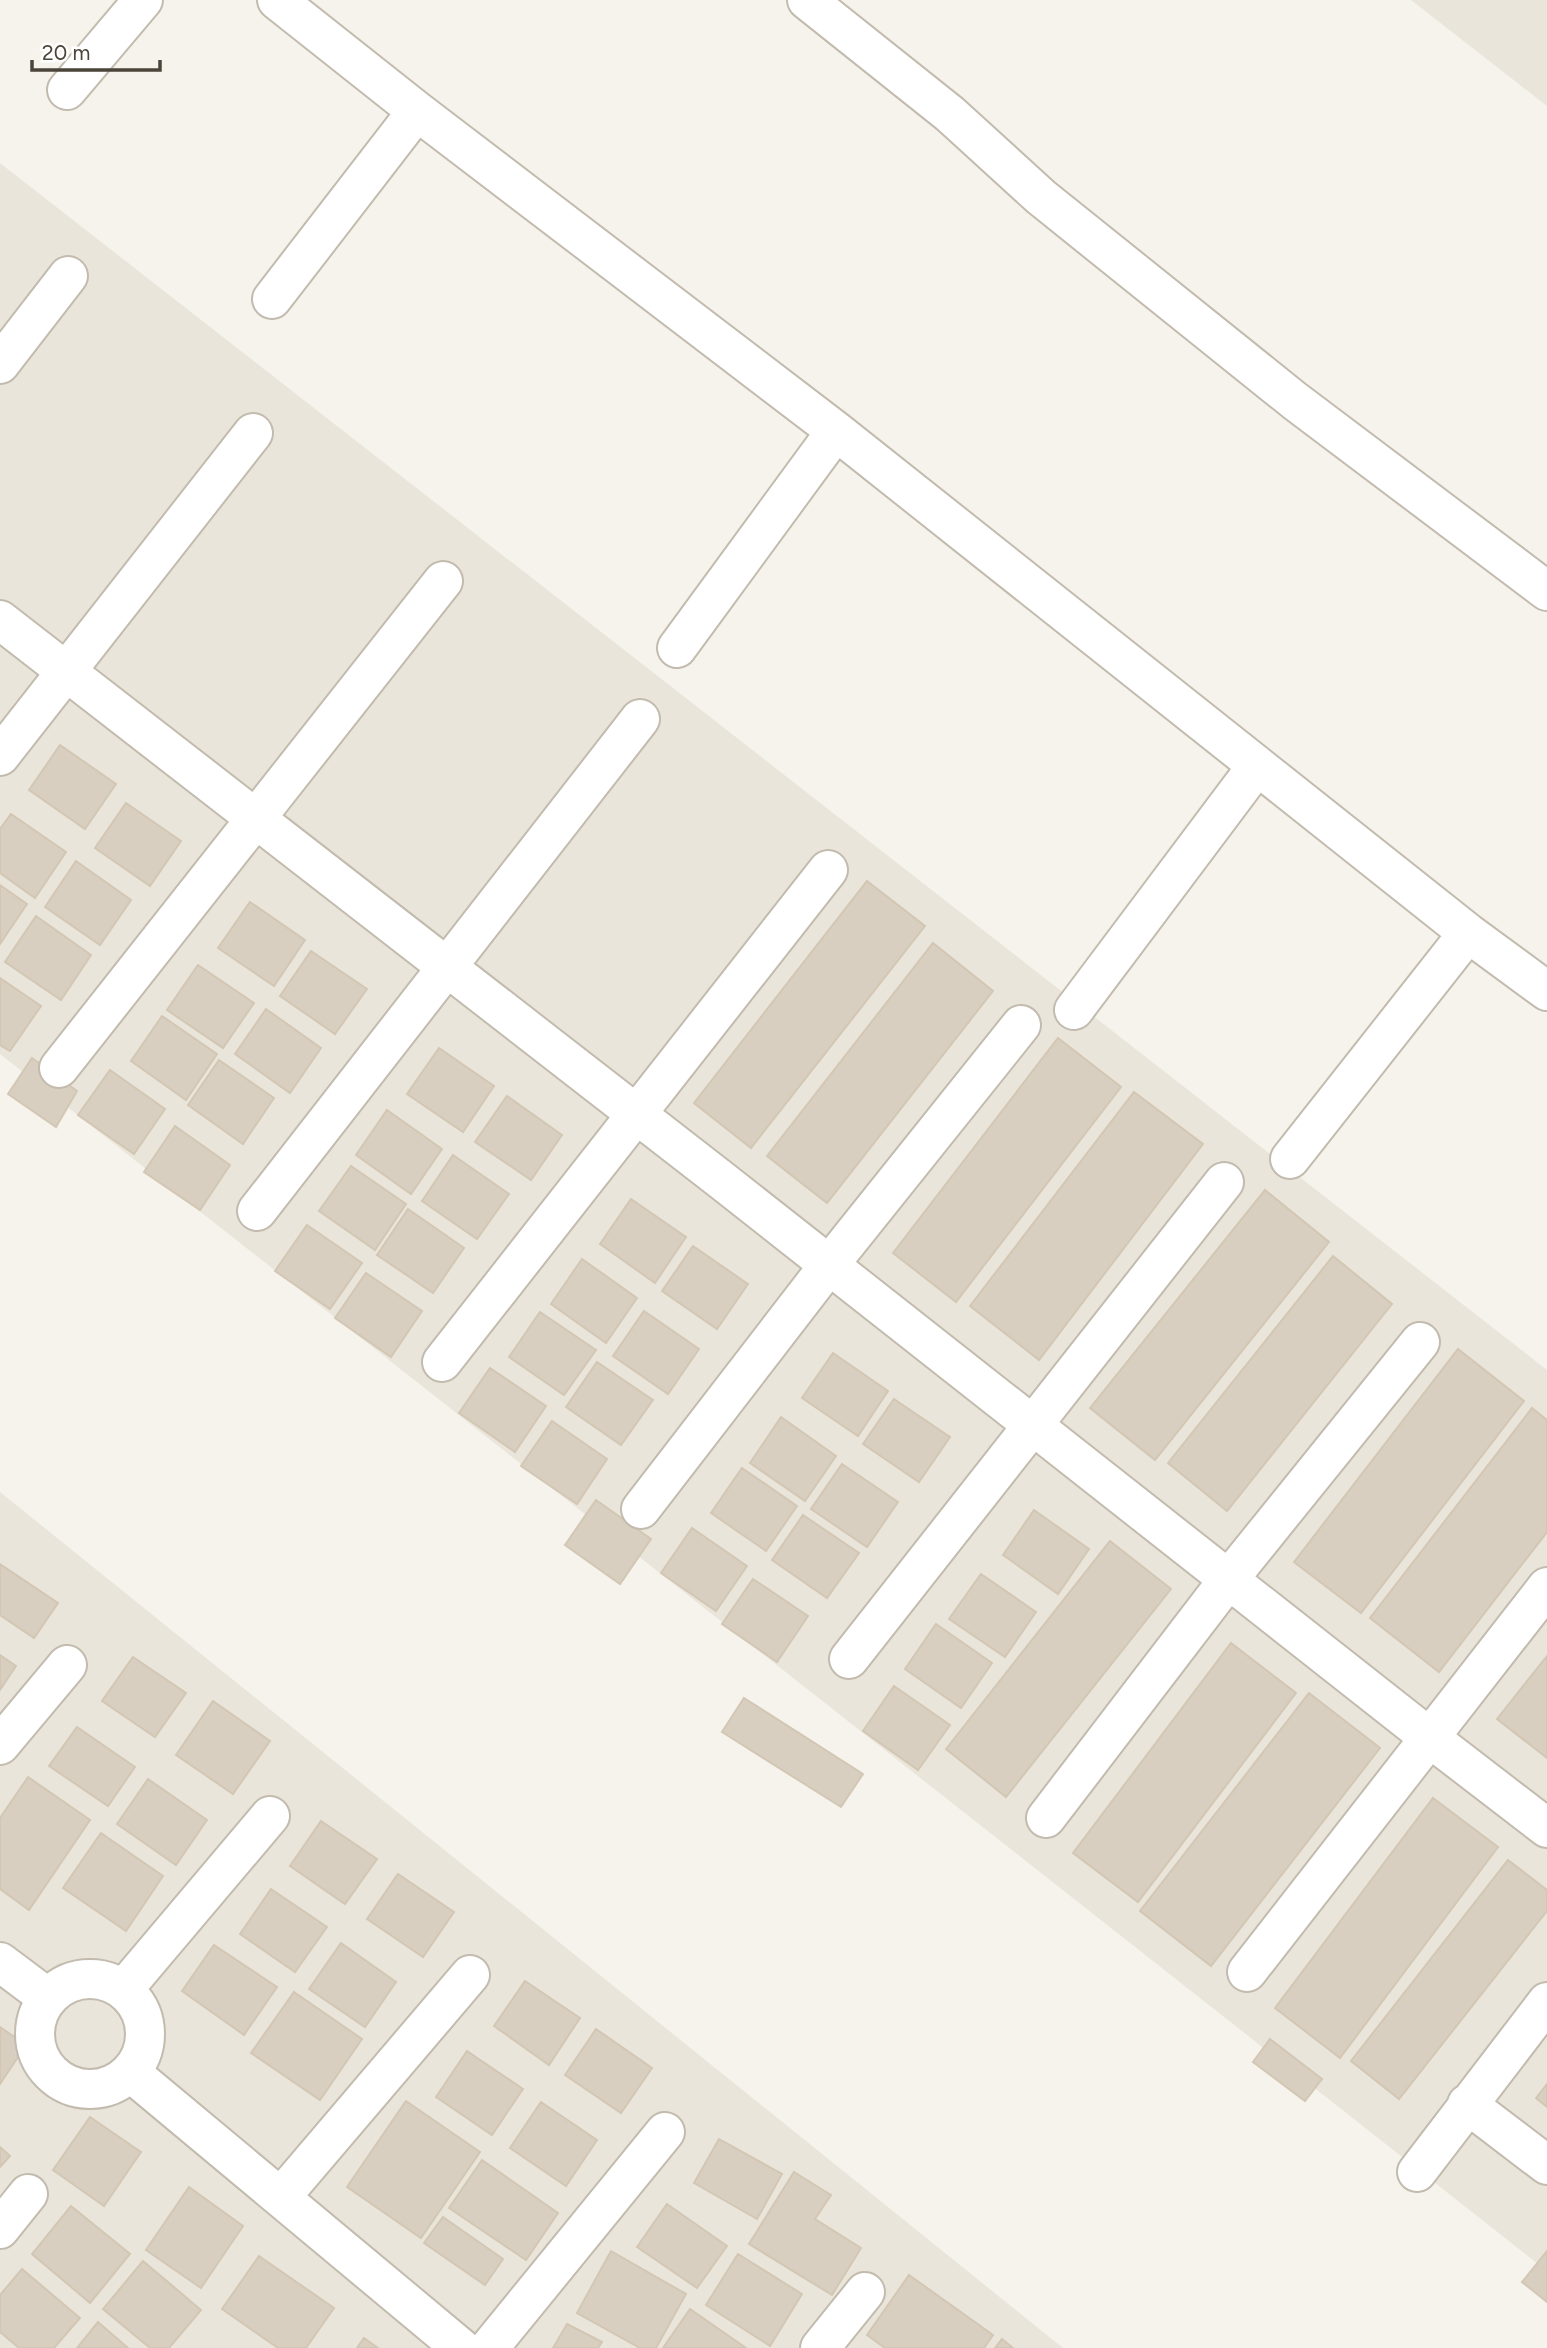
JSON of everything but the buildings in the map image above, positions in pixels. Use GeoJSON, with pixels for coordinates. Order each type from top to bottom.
{"type":"FeatureCollection","features":[{"type":"Feature","properties":{"kind":"street"},"geometry":{"type":"LineString","coordinates":[[67,90],[144,0]]}},
{"type":"Feature","properties":{"kind":"street"},"geometry":{"type":"LineString","coordinates":[[277,0],[417,111],[836,431],[1468,933],[1547,991]]}},
{"type":"Feature","properties":{"kind":"street"},"geometry":{"type":"LineString","coordinates":[[807,0],[950,114],[1041,197],[1284,392],[1547,591]]}},
{"type":"Feature","properties":{"kind":"street"},"geometry":{"type":"LineString","coordinates":[[272,299],[417,111]]}},
{"type":"Feature","properties":{"kind":"street"},"geometry":{"type":"LineString","coordinates":[[0,364],[68,276]]}},
{"type":"Feature","properties":{"kind":"street"},"geometry":{"type":"LineString","coordinates":[[677,648],[836,431]]}},
{"type":"Feature","properties":{"kind":"street"},"geometry":{"type":"LineString","coordinates":[[0,756],[253,433]]}},
{"type":"Feature","properties":{"kind":"street"},"geometry":{"type":"LineString","coordinates":[[59,1068],[443,581]]}},
{"type":"Feature","properties":{"kind":"street"},"geometry":{"type":"LineString","coordinates":[[0,620],[449,967],[1547,1828]]}},
{"type":"Feature","properties":{"kind":"street"},"geometry":{"type":"LineString","coordinates":[[257,1210],[640,719]]}},
{"type":"Feature","properties":{"kind":"street"},"geometry":{"type":"LineString","coordinates":[[1074,1010],[1257,766]]}},
{"type":"Feature","properties":{"kind":"street"},"geometry":{"type":"LineString","coordinates":[[442,1362],[828,870]]}},
{"type":"Feature","properties":{"kind":"street"},"geometry":{"type":"LineString","coordinates":[[1290,1158],[1468,933]]}},
{"type":"Feature","properties":{"kind":"street"},"geometry":{"type":"LineString","coordinates":[[642,1508],[828,1265],[1021,1025]]}},
{"type":"Feature","properties":{"kind":"street"},"geometry":{"type":"LineString","coordinates":[[849,1659],[1224,1182]]}},
{"type":"Feature","properties":{"kind":"street"},"geometry":{"type":"LineString","coordinates":[[1046,1818],[1228,1580],[1420,1342]]}},
{"type":"Feature","properties":{"kind":"street"},"geometry":{"type":"LineString","coordinates":[[1247,1972],[1547,1587]]}},
{"type":"Feature","properties":{"kind":"street"},"geometry":{"type":"LineString","coordinates":[[0,1745],[67,1665]]}},
{"type":"Feature","properties":{"kind":"street"},"geometry":{"type":"LineString","coordinates":[[124,1990],[270,1815]]}},
{"type":"Feature","properties":{"kind":"street"},"geometry":{"type":"LineString","coordinates":[[0,1962],[48,1998]]}},
{"type":"Feature","properties":{"kind":"street"},"geometry":{"type":"LineString","coordinates":[[281,2197],[470,1975]]}},
{"type":"Feature","properties":{"kind":"street"},"geometry":{"type":"LineString","coordinates":[[81,1979],[98,1979],[124,1990],[139,2008],[145,2024],[145,2042],[140,2058],[130,2072],[116,2083],[82,2089],[51,2074],[36,2043],[36,2025],[48,1998],[65,1984],[81,1979]]}},
{"type":"Feature","properties":{"kind":"street"},"geometry":{"type":"LineString","coordinates":[[1417,2172],[1547,2002]]}},
{"type":"Feature","properties":{"kind":"street"},"geometry":{"type":"LineString","coordinates":[[130,2072],[461,2348]]}},
{"type":"Feature","properties":{"kind":"street"},"geometry":{"type":"LineString","coordinates":[[1468,2104],[1547,2165]]}},
{"type":"Feature","properties":{"kind":"street"},"geometry":{"type":"LineString","coordinates":[[489,2348],[666,2132]]}},
{"type":"Feature","properties":{"kind":"street"},"geometry":{"type":"LineString","coordinates":[[0,2229],[28,2194]]}},
{"type":"Feature","properties":{"kind":"street"},"geometry":{"type":"LineString","coordinates":[[820,2348],[864,2292]]}},
{"type":"Feature","properties":{"kind":"shaded area"},"geometry":{"type":"Polygon","coordinates":[[[1411,0],[1547,0],[1547,106],[1411,0]]]}},
{"type":"Feature","properties":{"kind":"shaded area"},"geometry":{"type":"Polygon","coordinates":[[[0,163],[1547,1370],[1547,2271],[0,1054],[0,163]]]}},
{"type":"Feature","properties":{"kind":"shaded area"},"geometry":{"type":"Polygon","coordinates":[[[0,1492],[1063,2348],[0,2348],[0,1492]]]}}]}
